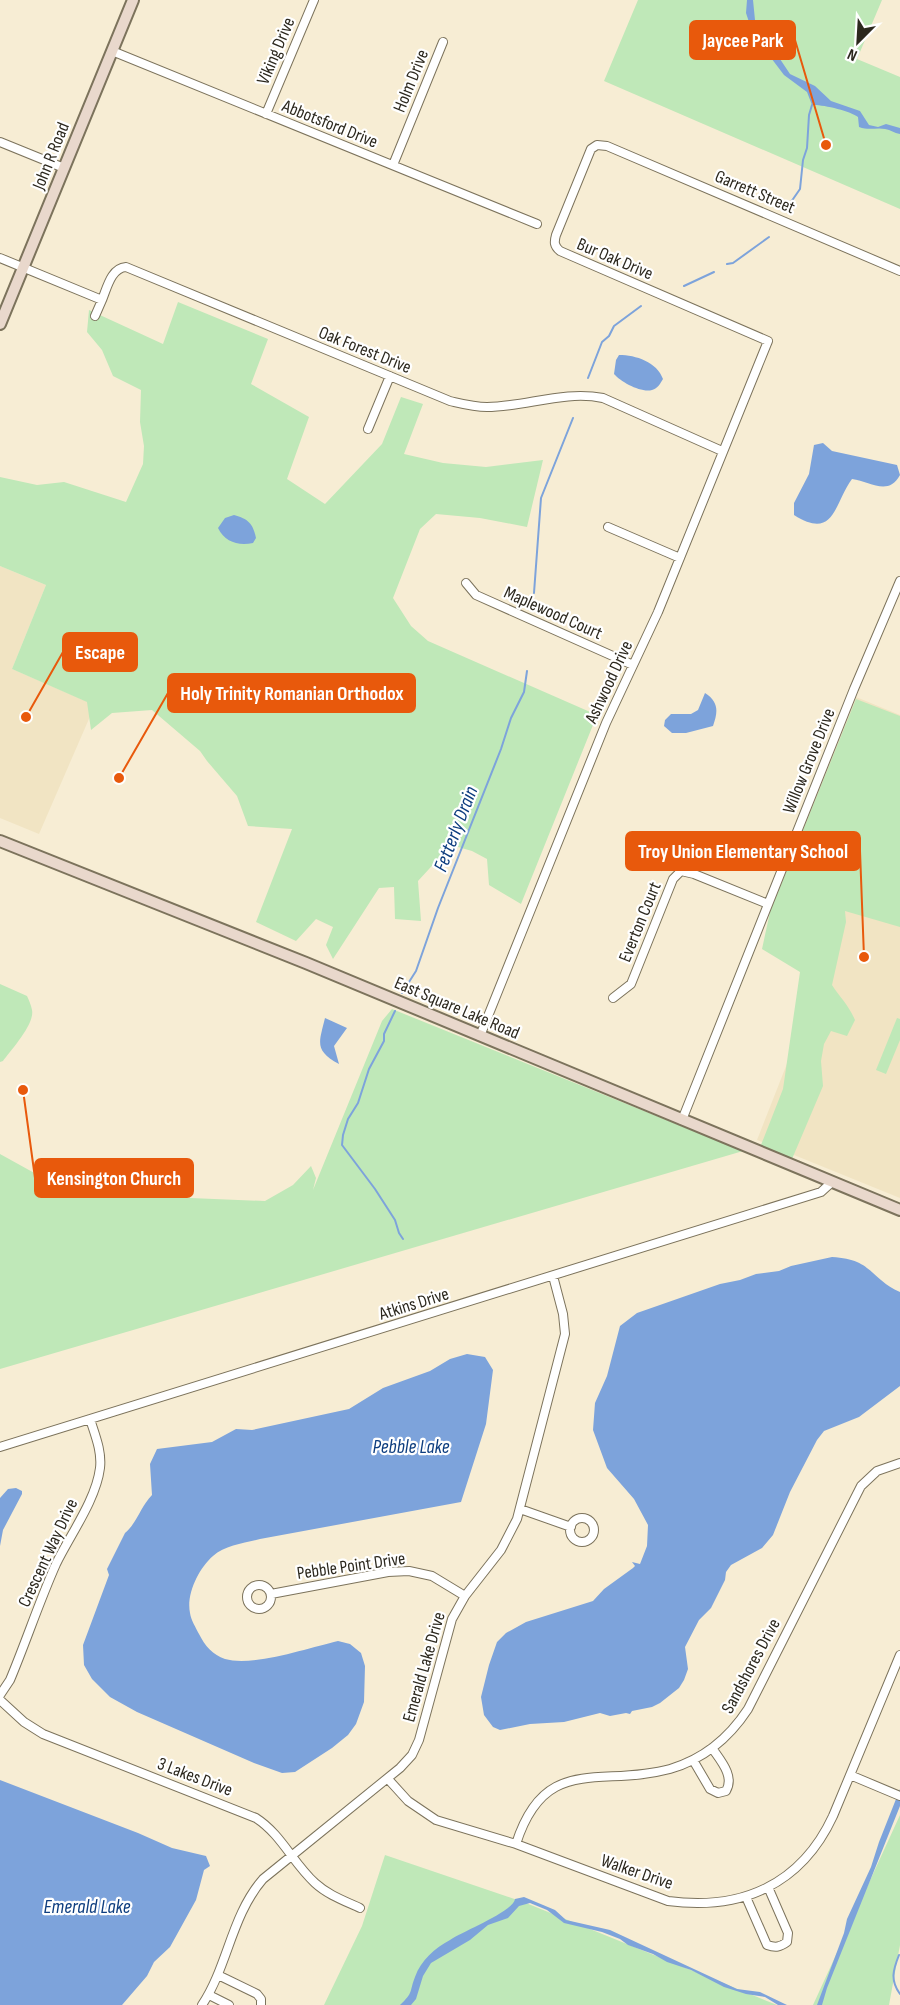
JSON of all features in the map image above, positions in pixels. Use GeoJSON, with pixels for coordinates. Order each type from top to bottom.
{"type":"FeatureCollection","features":[{"type":"Feature","properties":{"kind":"main road","name":"John R Road"},"geometry":{"type":"LineString","coordinates":[[0,324],[133,0]]}},
{"type":"Feature","properties":{"kind":"main road","name":"East Square Lake Road"},"geometry":{"type":"LineString","coordinates":[[0,841],[306,963],[900,1209]]}},
{"type":"Feature","properties":{"kind":"street","name":"Viking Drive"},"geometry":{"type":"LineString","coordinates":[[266,114],[314,0]]}},
{"type":"Feature","properties":{"kind":"street","name":"Holm Drive"},"geometry":{"type":"LineString","coordinates":[[393,165],[443,42]]}},
{"type":"Feature","properties":{"kind":"street","name":"Abbotsford Drive"},"geometry":{"type":"LineString","coordinates":[[112,51],[537,224]]}},
{"type":"Feature","properties":{"kind":"street"},"geometry":{"type":"LineString","coordinates":[[0,142],[64,168]]}},
{"type":"Feature","properties":{"kind":"street","name":"Garrett Street"},"geometry":{"type":"LineString","coordinates":[[597,145],[607,146],[900,271]]}},
{"type":"Feature","properties":{"kind":"street","name":"Bur Oak Drive"},"geometry":{"type":"LineString","coordinates":[[597,145],[591,149],[556,235],[554,244],[556,248],[560,252],[768,341]]}},
{"type":"Feature","properties":{"kind":"street"},"geometry":{"type":"LineString","coordinates":[[0,258],[102,300]]}},
{"type":"Feature","properties":{"kind":"street","name":"Oak Forest Drive"},"geometry":{"type":"LineString","coordinates":[[95,316],[114,272],[126,267],[450,401],[471,407],[490,407],[576,396],[603,398],[722,451]]}},
{"type":"Feature","properties":{"kind":"street","name":"Ashwood Drive"},"geometry":{"type":"LineString","coordinates":[[480,1036],[606,723],[658,612],[768,341]]}},
{"type":"Feature","properties":{"kind":"street"},"geometry":{"type":"LineString","coordinates":[[368,429],[390,376]]}},
{"type":"Feature","properties":{"kind":"street"},"geometry":{"type":"LineString","coordinates":[[608,527],[680,558]]}},
{"type":"Feature","properties":{"kind":"street","name":"Willow Grove Drive"},"geometry":{"type":"LineString","coordinates":[[682,1120],[854,689],[900,581]]}},
{"type":"Feature","properties":{"kind":"street","name":"Maplewood Court"},"geometry":{"type":"LineString","coordinates":[[466,583],[476,595],[633,665]]}},
{"type":"Feature","properties":{"kind":"street","name":"Everton Court"},"geometry":{"type":"LineString","coordinates":[[613,998],[631,984],[673,879],[681,872],[694,874],[768,904]]}},
{"type":"Feature","properties":{"kind":"street","name":"Atkins Drive"},"geometry":{"type":"LineString","coordinates":[[0,1447],[821,1192],[832,1182]]}},
{"type":"Feature","properties":{"kind":"street","name":"Emerald Lake Drive"},"geometry":{"type":"LineString","coordinates":[[202,2005],[218,1975],[249,1897],[263,1880],[388,1779],[407,1761],[416,1748],[446,1635],[456,1609],[508,1540],[520,1509],[565,1334],[563,1314],[553,1276]]}},
{"type":"Feature","properties":{"kind":"street","name":"Crescent Way Drive"},"geometry":{"type":"LineString","coordinates":[[0,1695],[10,1680],[54,1569],[99,1476],[99,1446],[90,1419]]}},
{"type":"Feature","properties":{"kind":"street","name":"Sandshores Drive"},"geometry":{"type":"LineString","coordinates":[[516,1844],[528,1812],[543,1795],[556,1786],[578,1779],[668,1769],[693,1760],[729,1735],[748,1709],[861,1486],[877,1472],[900,1463]]}},
{"type":"Feature","properties":{"kind":"street"},"geometry":{"type":"LineString","coordinates":[[520,1509],[570,1527]]}},
{"type":"Feature","properties":{"kind":"street","name":"Pebble Point Drive"},"geometry":{"type":"LineString","coordinates":[[271,1594],[399,1571],[419,1572],[432,1576],[465,1596]]}},
{"type":"Feature","properties":{"kind":"street","name":"Walker Drive"},"geometry":{"type":"LineString","coordinates":[[388,1779],[408,1801],[428,1816],[447,1824],[516,1844],[668,1901],[705,1904],[746,1897],[768,1887],[793,1871],[816,1846],[830,1822],[900,1655]]}},
{"type":"Feature","properties":{"kind":"street","name":"3 Lakes Drive"},"geometry":{"type":"LineString","coordinates":[[0,1700],[24,1722],[43,1734],[255,1818],[274,1833],[314,1883],[360,1908]]}},
{"type":"Feature","properties":{"kind":"street"},"geometry":{"type":"LineString","coordinates":[[693,1760],[710,1789],[718,1793],[726,1791],[730,1784],[729,1775],[712,1748]]}},
{"type":"Feature","properties":{"kind":"street"},"geometry":{"type":"LineString","coordinates":[[850,1775],[900,1796]]}},
{"type":"Feature","properties":{"kind":"street"},"geometry":{"type":"LineString","coordinates":[[746,1897],[767,1945],[781,1947],[787,1942],[788,1933],[768,1887]]}},
{"type":"Feature","properties":{"kind":"street"},"geometry":{"type":"LineString","coordinates":[[218,1975],[257,1994],[261,1999],[261,2005]]}},
{"type":"Feature","properties":{"kind":"street"},"geometry":{"type":"LineString","coordinates":[[209,1995],[229,2005]]}},
{"type":"Feature","properties":{"kind":"shaded area"},"geometry":{"type":"Polygon","coordinates":[[[0,566],[46,585],[12,669],[95,705],[39,834],[0,818],[0,566]]]}},
{"type":"Feature","properties":{"kind":"shaded area"},"geometry":{"type":"Polygon","coordinates":[[[856,697],[900,715],[900,1198],[757,1140],[836,939],[770,912],[856,697]]]}},
{"type":"Feature","properties":{"kind":"green space"},"geometry":{"type":"Polygon","coordinates":[[[638,0],[882,0],[857,59],[900,77],[900,209],[604,81],[638,0]]]}},
{"type":"Feature","properties":{"kind":"green space"},"geometry":{"type":"Polygon","coordinates":[[[178,302],[268,339],[251,384],[309,417],[287,479],[325,504],[382,444],[401,397],[423,404],[404,454],[443,463],[486,467],[543,460],[527,527],[480,518],[436,514],[420,529],[393,598],[411,626],[428,641],[597,715],[521,904],[489,885],[487,859],[472,851],[451,845],[418,881],[421,921],[395,919],[394,887],[379,888],[333,959],[326,945],[333,927],[316,919],[296,941],[256,922],[292,829],[248,826],[237,796],[200,751],[152,710],[112,713],[91,730],[87,702],[12,669],[46,585],[0,566],[0,477],[37,485],[64,482],[126,502],[143,464],[144,446],[140,422],[141,390],[113,376],[102,350],[87,332],[89,310],[163,344],[178,302]]]}},
{"type":"Feature","properties":{"kind":"green space"},"geometry":{"type":"Polygon","coordinates":[[[856,699],[900,716],[900,927],[845,911],[846,922],[832,985],[855,1020],[847,1036],[831,1031],[824,1044],[821,1061],[823,1086],[792,1159],[761,1145],[783,1089],[800,972],[762,949],[770,912],[856,699]]]}},
{"type":"Feature","properties":{"kind":"green space"},"geometry":{"type":"Polygon","coordinates":[[[0,984],[27,996],[32,1016],[16,1044],[0,1062],[0,984]]]}},
{"type":"Feature","properties":{"kind":"green space"},"geometry":{"type":"Polygon","coordinates":[[[392,1009],[743,1151],[0,1369],[0,1154],[47,1180],[52,1172],[77,1180],[120,1184],[119,1195],[265,1201],[293,1185],[311,1166],[316,1178],[313,1190],[382,1021],[392,1009]]]}},
{"type":"Feature","properties":{"kind":"green space"},"geometry":{"type":"Polygon","coordinates":[[[897,1018],[900,1019],[900,1040],[886,1074],[876,1070],[897,1018]]]}},
{"type":"Feature","properties":{"kind":"green space"},"geometry":{"type":"Polygon","coordinates":[[[900,1815],[900,1945],[889,2005],[813,2005],[900,1815]]]}},
{"type":"Feature","properties":{"kind":"green space"},"geometry":{"type":"Polygon","coordinates":[[[385,1855],[526,1903],[777,2005],[324,2005],[362,1926],[385,1855]]]}},
{"type":"Feature","properties":{"kind":"water"},"geometry":{"type":"Polygon","coordinates":[[[747,0],[753,0],[755,20],[760,33],[790,74],[815,86],[831,101],[860,111],[869,125],[878,127],[886,124],[900,128],[900,134],[885,129],[859,127],[858,117],[849,112],[812,105],[807,92],[784,75],[753,34],[746,13],[747,0]]]}},
{"type":"Feature","properties":{"kind":"water"},"geometry":{"type":"Polygon","coordinates":[[[619,355],[632,356],[651,364],[663,379],[660,384],[647,391],[621,380],[614,374],[619,355]]]}},
{"type":"Feature","properties":{"kind":"water"},"geometry":{"type":"Polygon","coordinates":[[[823,443],[832,451],[897,465],[900,475],[895,482],[884,486],[852,479],[832,516],[818,524],[808,522],[794,515],[794,503],[809,474],[814,445],[823,443]]]}},
{"type":"Feature","properties":{"kind":"water"},"geometry":{"type":"Polygon","coordinates":[[[234,515],[243,518],[251,525],[256,538],[253,543],[232,542],[221,533],[218,528],[225,518],[234,515]]]}},
{"type":"Feature","properties":{"kind":"water"},"geometry":{"type":"Polygon","coordinates":[[[705,693],[713,700],[716,708],[713,726],[686,733],[672,733],[664,726],[665,720],[671,714],[691,714],[698,710],[705,693]]]}},
{"type":"Feature","properties":{"kind":"water"},"geometry":{"type":"Polygon","coordinates":[[[325,1018],[347,1028],[334,1046],[339,1064],[325,1054],[320,1045],[325,1018]]]}},
{"type":"Feature","properties":{"kind":"water"},"geometry":{"type":"Polygon","coordinates":[[[832,1257],[856,1261],[900,1292],[900,1386],[859,1417],[824,1431],[817,1440],[790,1492],[773,1535],[762,1548],[731,1565],[711,1608],[699,1620],[685,1647],[688,1669],[679,1688],[660,1703],[632,1711],[630,1714],[610,1716],[600,1713],[564,1722],[530,1724],[500,1730],[493,1727],[484,1715],[481,1697],[497,1642],[506,1633],[526,1622],[593,1601],[604,1589],[635,1566],[632,1562],[640,1564],[647,1546],[648,1525],[634,1499],[607,1468],[593,1430],[595,1403],[607,1376],[620,1326],[637,1313],[720,1284],[832,1257]]]}},
{"type":"Feature","properties":{"kind":"water","name":"Pebble Lake"},"geometry":{"type":"Polygon","coordinates":[[[467,1354],[485,1357],[493,1370],[486,1424],[461,1502],[260,1539],[229,1547],[218,1552],[208,1561],[192,1590],[189,1606],[194,1624],[207,1646],[225,1659],[250,1661],[265,1659],[338,1641],[350,1644],[361,1653],[365,1666],[364,1702],[356,1724],[348,1735],[295,1772],[282,1773],[137,1712],[110,1697],[92,1679],[84,1665],[83,1645],[109,1575],[107,1569],[125,1533],[152,1495],[150,1464],[157,1449],[212,1442],[236,1429],[252,1430],[349,1409],[383,1388],[430,1371],[450,1359],[467,1354]]]}},
{"type":"Feature","properties":{"kind":"water"},"geometry":{"type":"Polygon","coordinates":[[[16,1488],[22,1491],[22,1494],[3,1530],[0,1546],[0,1498],[8,1489],[16,1488]]]}},
{"type":"Feature","properties":{"kind":"water","name":"Emerald Lake"},"geometry":{"type":"Polygon","coordinates":[[[0,1780],[172,1848],[206,1856],[210,1866],[204,1870],[196,1900],[170,1947],[154,1962],[147,1976],[122,2005],[0,2005],[0,1780]]]}},
{"type":"Feature","properties":{"kind":"water"},"geometry":{"type":"Polygon","coordinates":[[[900,1789],[900,1806],[822,2005],[817,2005],[847,1919],[871,1867],[900,1789]]]}},
{"type":"Feature","properties":{"kind":"water"},"geometry":{"type":"Polygon","coordinates":[[[524,1897],[555,1910],[566,1920],[610,1930],[737,1989],[760,1992],[787,2005],[778,2005],[765,1997],[724,1987],[691,1970],[628,1945],[620,1939],[564,1923],[547,1910],[530,1903],[519,1906],[508,1918],[488,1925],[470,1940],[431,1963],[423,1976],[416,1999],[411,2005],[400,2005],[409,1994],[421,1965],[434,1951],[444,1943],[498,1915],[515,1899],[524,1897]]]}},
{"type":"Feature","properties":{"kind":"waterway"},"geometry":{"type":"LineString","coordinates":[[791,202],[800,189],[812,105]]}},
{"type":"Feature","properties":{"kind":"waterway"},"geometry":{"type":"LineString","coordinates":[[727,264],[733,263],[769,237]]}},
{"type":"Feature","properties":{"kind":"waterway"},"geometry":{"type":"LineString","coordinates":[[684,286],[714,272]]}},
{"type":"Feature","properties":{"kind":"waterway"},"geometry":{"type":"LineString","coordinates":[[588,378],[602,342],[609,336],[614,326],[641,306]]}},
{"type":"Feature","properties":{"kind":"waterway","name":"Fetterly Drain"},"geometry":{"type":"LineString","coordinates":[[534,593],[541,498],[573,418]]}},
{"type":"Feature","properties":{"kind":"waterway","name":"Fetterly Drain"},"geometry":{"type":"LineString","coordinates":[[402,993],[416,971],[511,718],[524,692],[527,671]]}},
{"type":"Feature","properties":{"kind":"waterway","name":"Fetterly Drain"},"geometry":{"type":"LineString","coordinates":[[395,1011],[384,1034],[384,1041],[369,1069],[358,1103],[348,1119],[342,1145],[375,1189],[395,1220],[403,1239]]}},
{"type":"Feature","properties":{"kind":"waterway"},"geometry":{"type":"LineString","coordinates":[[899,1955],[894,1975],[900,1994]]}},
{"type":"Feature","properties":{"kind":"place","name":"Jaycee Park"},"geometry":{"type":"Point","coordinates":[826,145]}},
{"type":"Feature","properties":{"kind":"place","name":"Escape"},"geometry":{"type":"Point","coordinates":[26,717]}},
{"type":"Feature","properties":{"kind":"place","name":"Holy Trinity Romanian Orthodox"},"geometry":{"type":"Point","coordinates":[119,778]}},
{"type":"Feature","properties":{"kind":"place","name":"Troy Union Elementary School"},"geometry":{"type":"Point","coordinates":[864,957]}},
{"type":"Feature","properties":{"kind":"place","name":"Kensington Church"},"geometry":{"type":"Point","coordinates":[23,1090]}}]}
